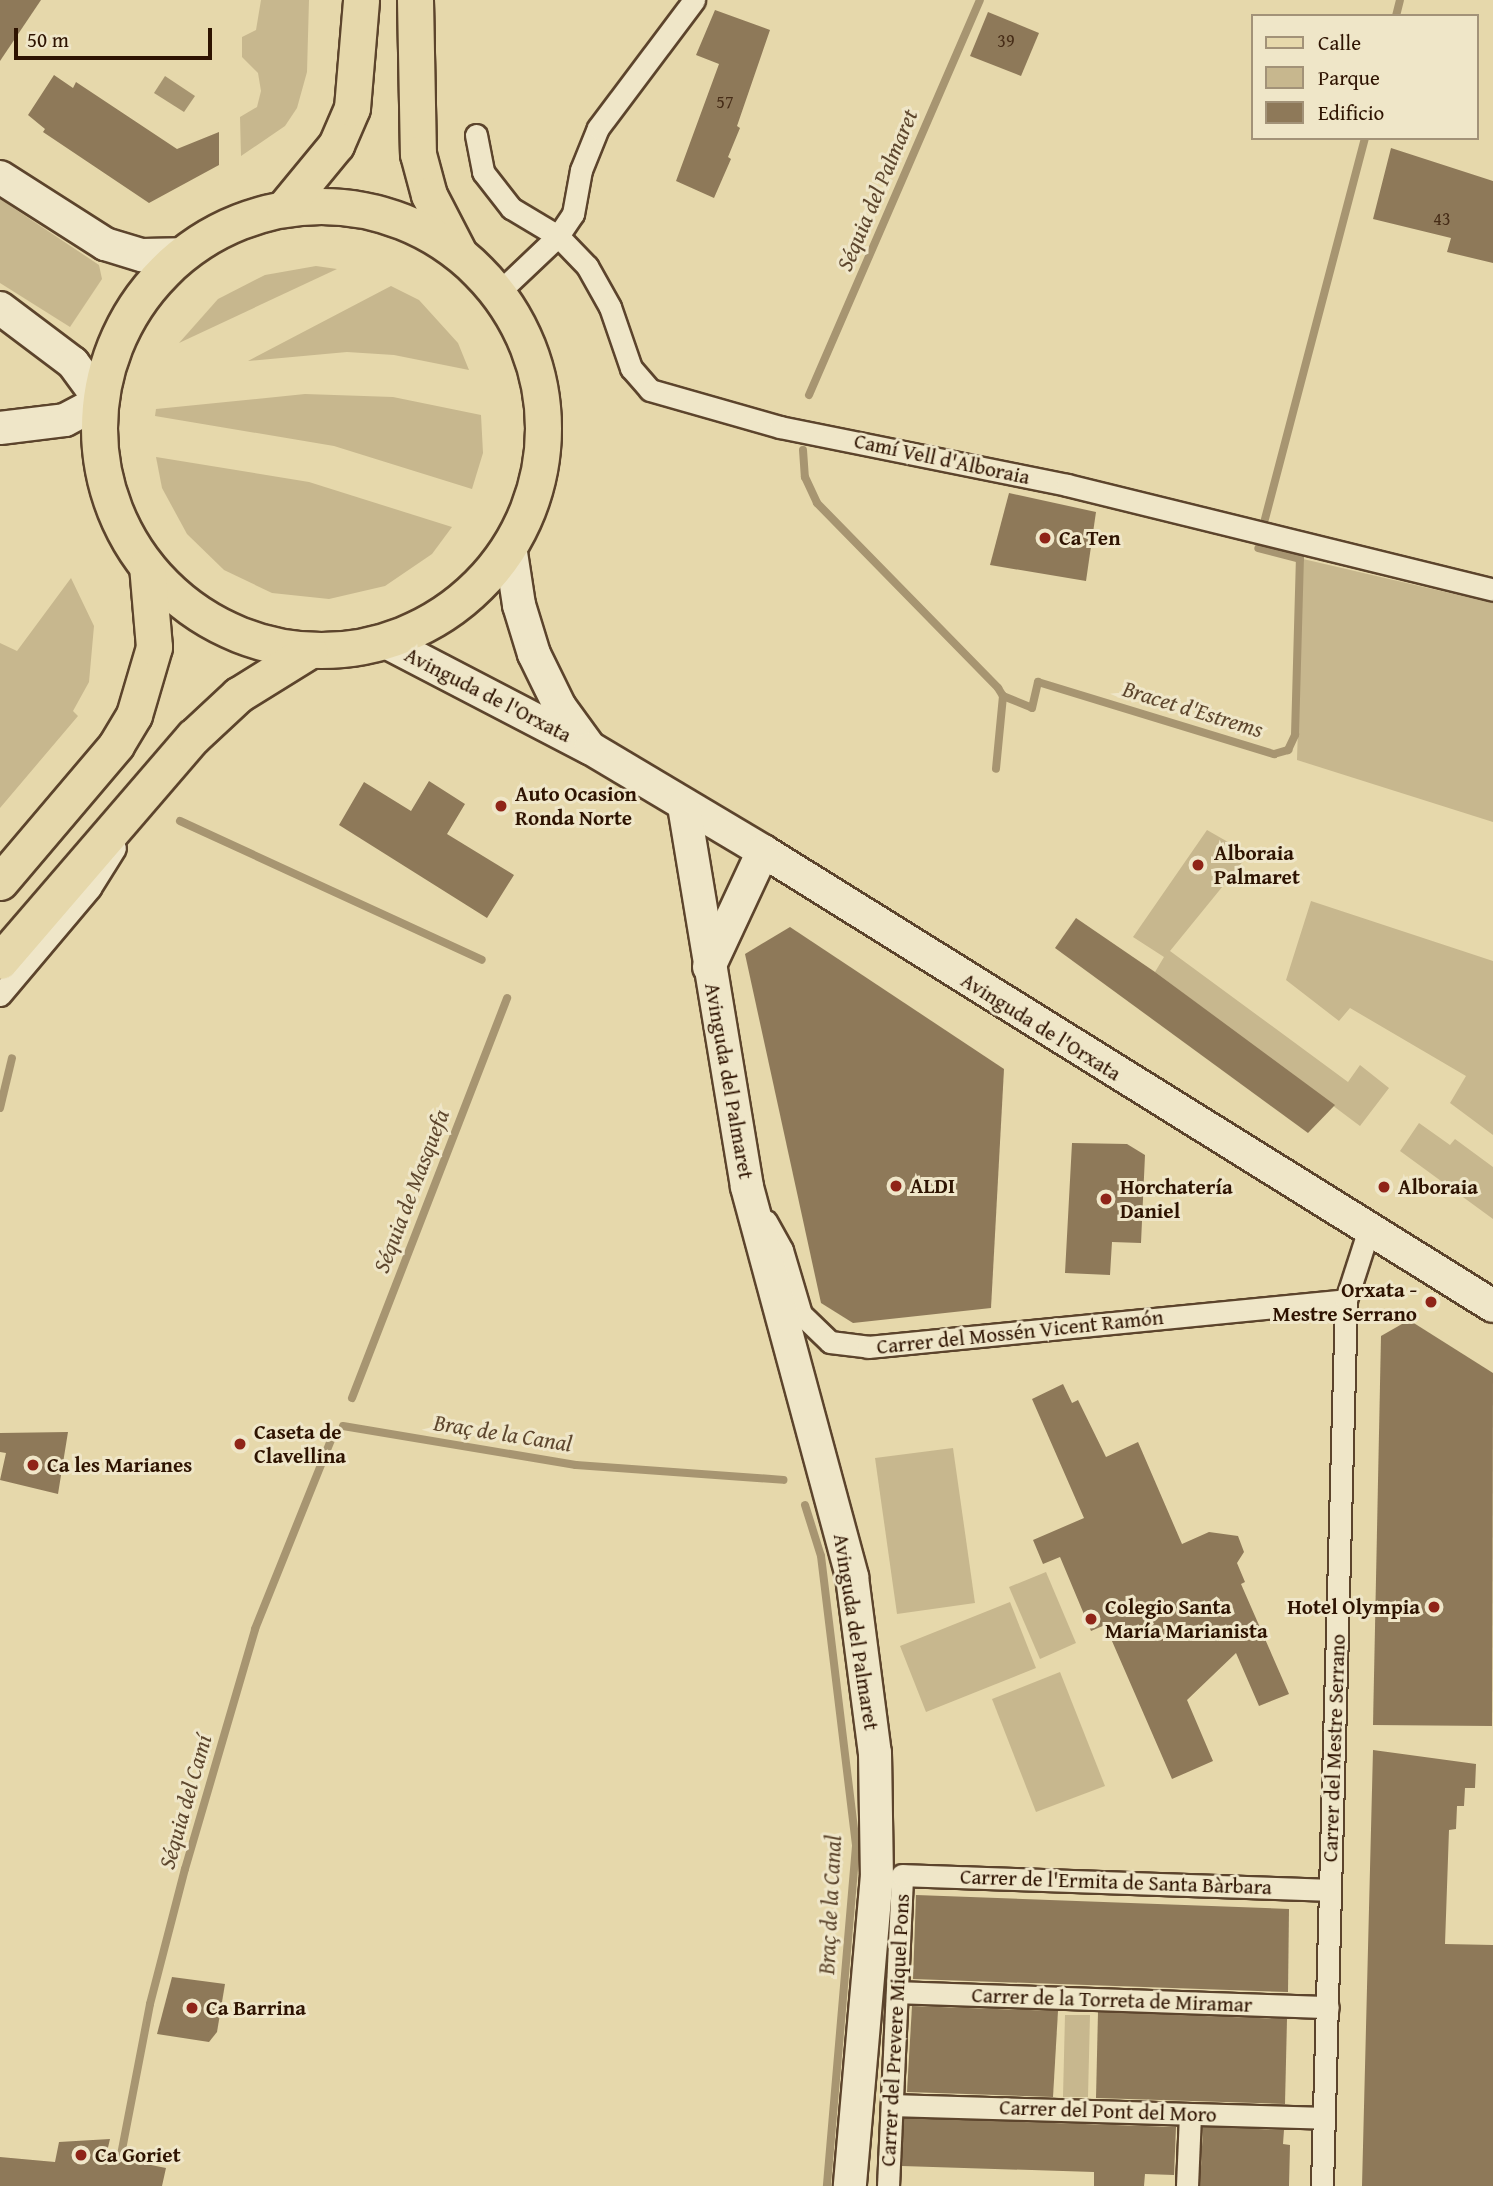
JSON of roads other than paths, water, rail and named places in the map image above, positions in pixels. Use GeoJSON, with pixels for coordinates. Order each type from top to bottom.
{"type":"FeatureCollection","features":[{"type":"Feature","properties":{"kind":"main road"},"geometry":{"type":"LineString","coordinates":[[284,208],[336,145],[352,108],[361,0]]}},
{"type":"Feature","properties":{"kind":"main road"},"geometry":{"type":"LineString","coordinates":[[415,0],[418,154],[429,195],[460,254]]}},
{"type":"Feature","properties":{"kind":"main road"},"geometry":{"type":"LineString","coordinates":[[0,177],[105,244],[142,255],[181,254]]}},
{"type":"Feature","properties":{"kind":"main road"},"geometry":{"type":"LineString","coordinates":[[321,205],[370,211],[429,233],[460,254],[498,293],[524,336],[537,378],[543,421],[541,465],[529,507],[510,546],[457,605],[386,642],[309,651],[272,646],[225,629],[173,594],[147,566],[110,498],[101,461],[99,401],[120,331],[157,276],[181,254],[230,225],[284,208],[321,205]]}},
{"type":"Feature","properties":{"kind":"main road"},"geometry":{"type":"LineString","coordinates":[[0,308],[73,363],[99,401]]}},
{"type":"Feature","properties":{"kind":"main road"},"geometry":{"type":"LineString","coordinates":[[0,428],[65,421],[99,401]]}},
{"type":"Feature","properties":{"kind":"main road","name":"Avinguda de l'Orxata"},"geometry":{"type":"LineString","coordinates":[[510,546],[519,605],[540,671],[590,748]]}},
{"type":"Feature","properties":{"kind":"main road"},"geometry":{"type":"LineString","coordinates":[[0,882],[116,745],[134,715],[154,648],[147,566]]}},
{"type":"Feature","properties":{"kind":"main road","name":"Avinguda de l'Orxata"},"geometry":{"type":"LineString","coordinates":[[386,642],[590,748],[763,851],[1493,1306]]}},
{"type":"Feature","properties":{"kind":"main road"},"geometry":{"type":"LineString","coordinates":[[0,961],[156,781],[238,695],[309,651]]}},
{"type":"Feature","properties":{"kind":"main road","name":"Avinguda del Palmaret"},"geometry":{"type":"LineString","coordinates":[[684,806],[747,1187],[852,1577],[875,1753],[877,1875],[850,2186]]}},
{"type":"Feature","properties":{"kind":"main road","name":"Avinguda del Palmaret"},"geometry":{"type":"LineString","coordinates":[[709,967],[763,851]]}},
{"type":"Feature","properties":{"kind":"street"},"geometry":{"type":"LineString","coordinates":[[498,293],[558,236],[573,214],[581,170],[598,128],[694,0]]}},
{"type":"Feature","properties":{"kind":"street","name":"Camí Vell d'Alboraia"},"geometry":{"type":"LineString","coordinates":[[476,135],[483,172],[511,208],[558,236],[587,267],[610,307],[631,369],[650,390],[780,427],[1067,485],[1493,590]]}},
{"type":"Feature","properties":{"kind":"street"},"geometry":{"type":"LineString","coordinates":[[0,995],[90,888],[156,781]]}},
{"type":"Feature","properties":{"kind":"street","name":"Carrer del Mossén Vicent Ramón"},"geometry":{"type":"LineString","coordinates":[[747,1187],[782,1250],[801,1314],[830,1342],[868,1347],[1346,1300]]}},
{"type":"Feature","properties":{"kind":"street","name":"Carrer del Mestre Serrano"},"geometry":{"type":"LineString","coordinates":[[1322,2186],[1346,1300],[1369,1229]]}},
{"type":"Feature","properties":{"kind":"street","name":"Carrer de l'Ermita de Santa Bàrbara"},"geometry":{"type":"LineString","coordinates":[[902,1875],[1330,1890]]}},
{"type":"Feature","properties":{"kind":"street","name":"Carrer del Prevere Miquel Pons"},"geometry":{"type":"LineString","coordinates":[[888,2186],[902,1875]]}},
{"type":"Feature","properties":{"kind":"street","name":"Carrer de la Torreta de Miramar"},"geometry":{"type":"LineString","coordinates":[[897,1992],[1328,2007]]}},
{"type":"Feature","properties":{"kind":"street","name":"Carrer del Pont del Moro"},"geometry":{"type":"LineString","coordinates":[[892,2105],[1324,2118]]}},
{"type":"Feature","properties":{"kind":"street"},"geometry":{"type":"LineString","coordinates":[[1186,2186],[1190,2113]]}},
{"type":"Feature","properties":{"kind":"waterway","name":"Séquia del Palmaret"},"geometry":{"type":"LineString","coordinates":[[809,395],[980,0]]}},
{"type":"Feature","properties":{"kind":"waterway","name":"Bracet d'Estrems"},"geometry":{"type":"LineString","coordinates":[[1396,14],[1400,0]]}},
{"type":"Feature","properties":{"kind":"waterway","name":"Bracet d'Estrems"},"geometry":{"type":"LineString","coordinates":[[1265,519],[1364,140]]}},
{"type":"Feature","properties":{"kind":"waterway","name":"Séquia del Palmaret"},"geometry":{"type":"LineString","coordinates":[[803,450],[805,477],[817,503],[1003,696],[996,769]]}},
{"type":"Feature","properties":{"kind":"waterway","name":"Bracet d'Estrems"},"geometry":{"type":"LineString","coordinates":[[1003,696],[1032,708],[1038,682],[1274,754],[1288,750],[1295,735],[1300,559],[1258,548]]}},
{"type":"Feature","properties":{"kind":"waterway","name":"Séquia de Masquefa"},"geometry":{"type":"LineString","coordinates":[[180,821],[482,960]]}},
{"type":"Feature","properties":{"kind":"waterway","name":"Séquia de Masquefa"},"geometry":{"type":"LineString","coordinates":[[352,1398],[507,998]]}},
{"type":"Feature","properties":{"kind":"waterway"},"geometry":{"type":"LineString","coordinates":[[0,1108],[12,1058]]}},
{"type":"Feature","properties":{"kind":"waterway","name":"Braç de la Canal"},"geometry":{"type":"LineString","coordinates":[[343,1426],[576,1465],[783,1480]]}},
{"type":"Feature","properties":{"kind":"waterway","name":"Séquia del Camí"},"geometry":{"type":"LineString","coordinates":[[115,2186],[150,2004],[185,1869],[255,1629],[331,1440]]}},
{"type":"Feature","properties":{"kind":"waterway","name":"Braç de la Canal"},"geometry":{"type":"LineString","coordinates":[[805,1505],[821,1556],[856,1846],[827,2186]]}},
{"type":"Feature","properties":{"kind":"place","name":"Ca Ten"},"geometry":{"type":"Point","coordinates":[1045,538]}},
{"type":"Feature","properties":{"kind":"place","name":"Auto Ocasion Ronda Norte"},"geometry":{"type":"Point","coordinates":[501,806]}},
{"type":"Feature","properties":{"kind":"place","name":"Alboraia Palmaret"},"geometry":{"type":"Point","coordinates":[1198,865]}},
{"type":"Feature","properties":{"kind":"place","name":"ALDI"},"geometry":{"type":"Point","coordinates":[896,1186]}},
{"type":"Feature","properties":{"kind":"place","name":"Alboraia"},"geometry":{"type":"Point","coordinates":[1384,1187]}},
{"type":"Feature","properties":{"kind":"place","name":"Horchatería Daniel"},"geometry":{"type":"Point","coordinates":[1106,1199]}},
{"type":"Feature","properties":{"kind":"place","name":"Orxata - Mestre Serrano"},"geometry":{"type":"Point","coordinates":[1431,1302]}},
{"type":"Feature","properties":{"kind":"place","name":"Caseta de Clavellina"},"geometry":{"type":"Point","coordinates":[240,1444]}},
{"type":"Feature","properties":{"kind":"place","name":"Ca les Marianes"},"geometry":{"type":"Point","coordinates":[33,1465]}},
{"type":"Feature","properties":{"kind":"place","name":"Hotel Olympia"},"geometry":{"type":"Point","coordinates":[1434,1607]}},
{"type":"Feature","properties":{"kind":"place","name":"Colegio Santa María Marianista"},"geometry":{"type":"Point","coordinates":[1091,1619]}},
{"type":"Feature","properties":{"kind":"place","name":"Ca Barrina"},"geometry":{"type":"Point","coordinates":[192,2008]}},
{"type":"Feature","properties":{"kind":"place","name":"Ca Goriet"},"geometry":{"type":"Point","coordinates":[81,2155]}}]}
